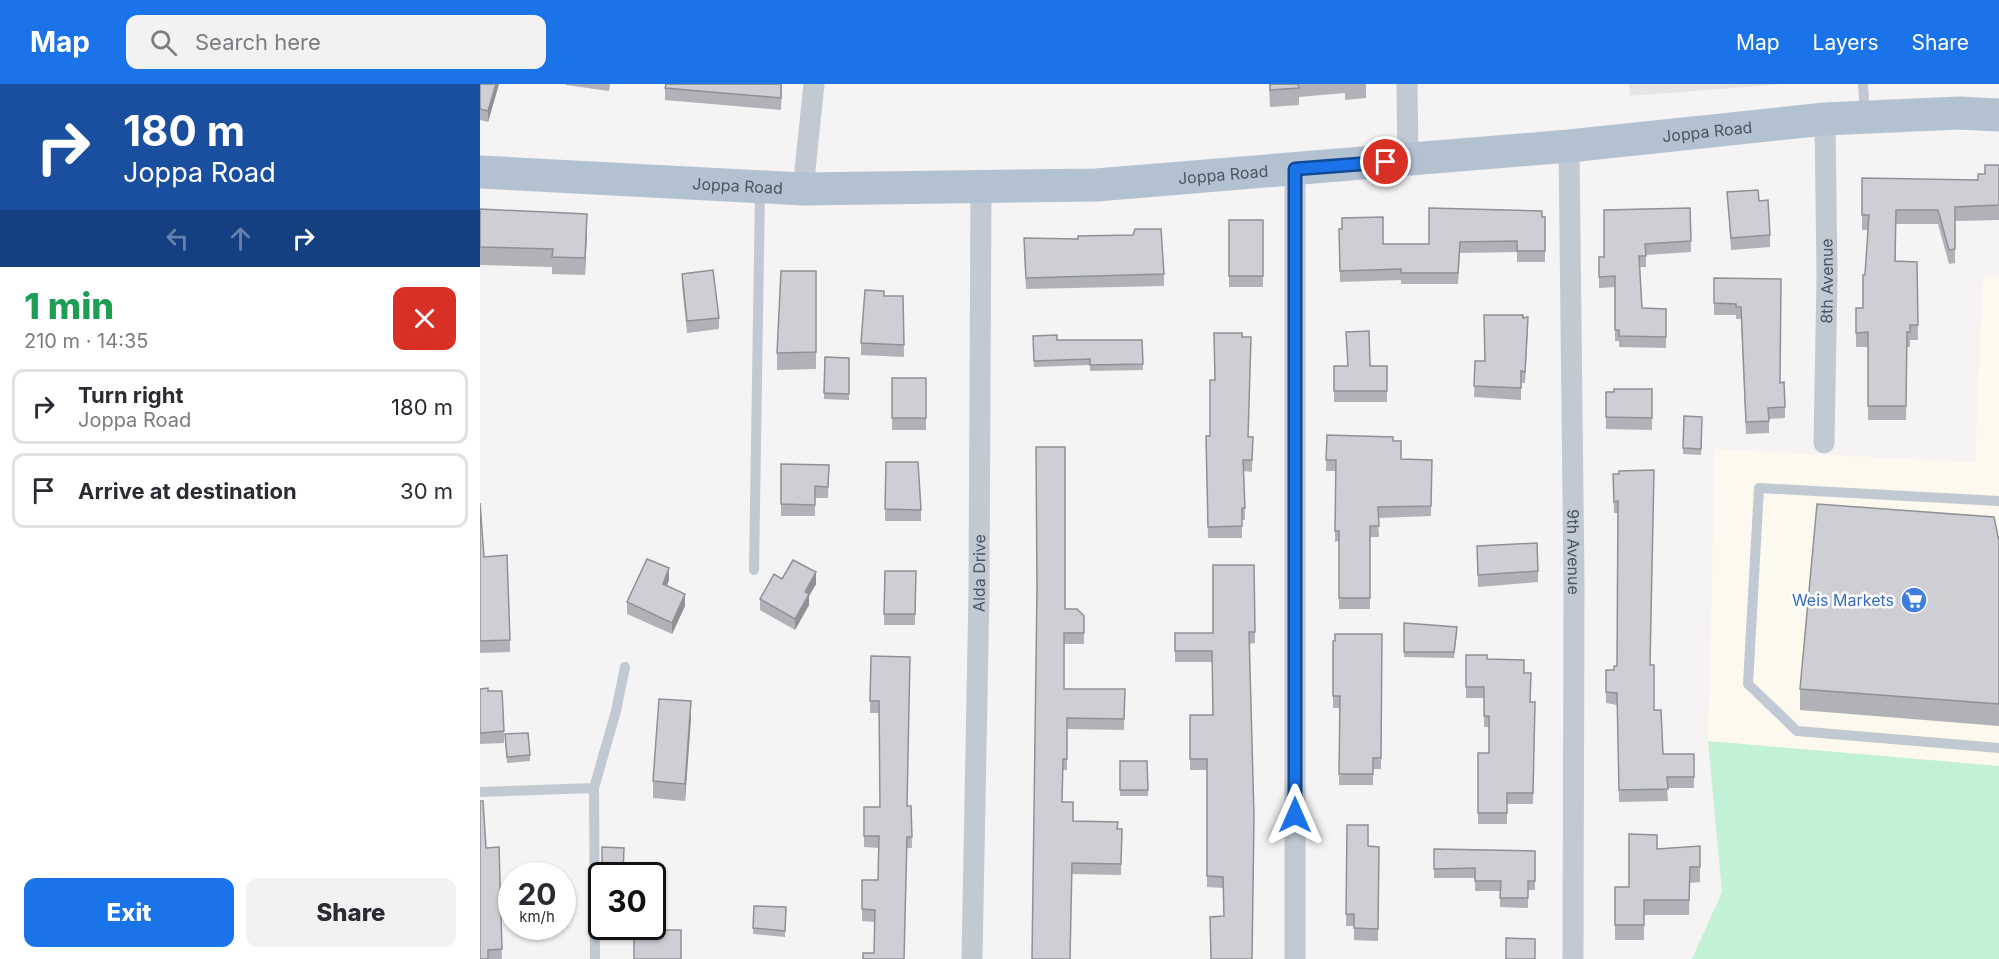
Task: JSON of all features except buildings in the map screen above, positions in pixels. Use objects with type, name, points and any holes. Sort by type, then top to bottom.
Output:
[{"type":"main road","name":"Joppa Road","points":[[480,172],[803,189],[1096,185],[1569,146],[1825,119],[1865,116],[1999,115]]},
{"type":"street","points":[[803,189],[814,84]]},
{"type":"street","points":[[1407,84],[1408,160]]},
{"type":"street","name":"8th Avenue","points":[[1824,443],[1827,277],[1825,119]]},
{"type":"street","name":"9th Avenue","points":[[1569,146],[1574,584],[1573,959]]},
{"type":"street","points":[[1294,959],[1295,169]]},
{"type":"street","name":"Alda Drive","points":[[972,959],[979,590],[981,188]]},
{"type":"lane","points":[[1863,84],[1865,116]]},
{"type":"lane","points":[[754,570],[760,187]]},
{"type":"lane","points":[[1999,501],[1758,488],[1748,684],[1797,730],[1999,748]]},
{"type":"lane","points":[[595,959],[594,788],[616,711],[625,667]]},
{"type":"lane","points":[[480,792],[594,788]]},
{"type":"shaded area","points":[[1629,84],[1782,84],[1630,96]]},
{"type":"shaded area","points":[[1983,276],[1999,277],[1999,766],[1708,741],[1715,449],[1975,462]]},
{"type":"green space","points":[[1708,741],[1999,766],[1999,959],[1692,959],[1722,892]]},
{"type":"place","name":"Weis Markets","points":[[1914,600]]},
{"type":"route","points":[[1295,815],[1295,169],[1386,162]]}]
